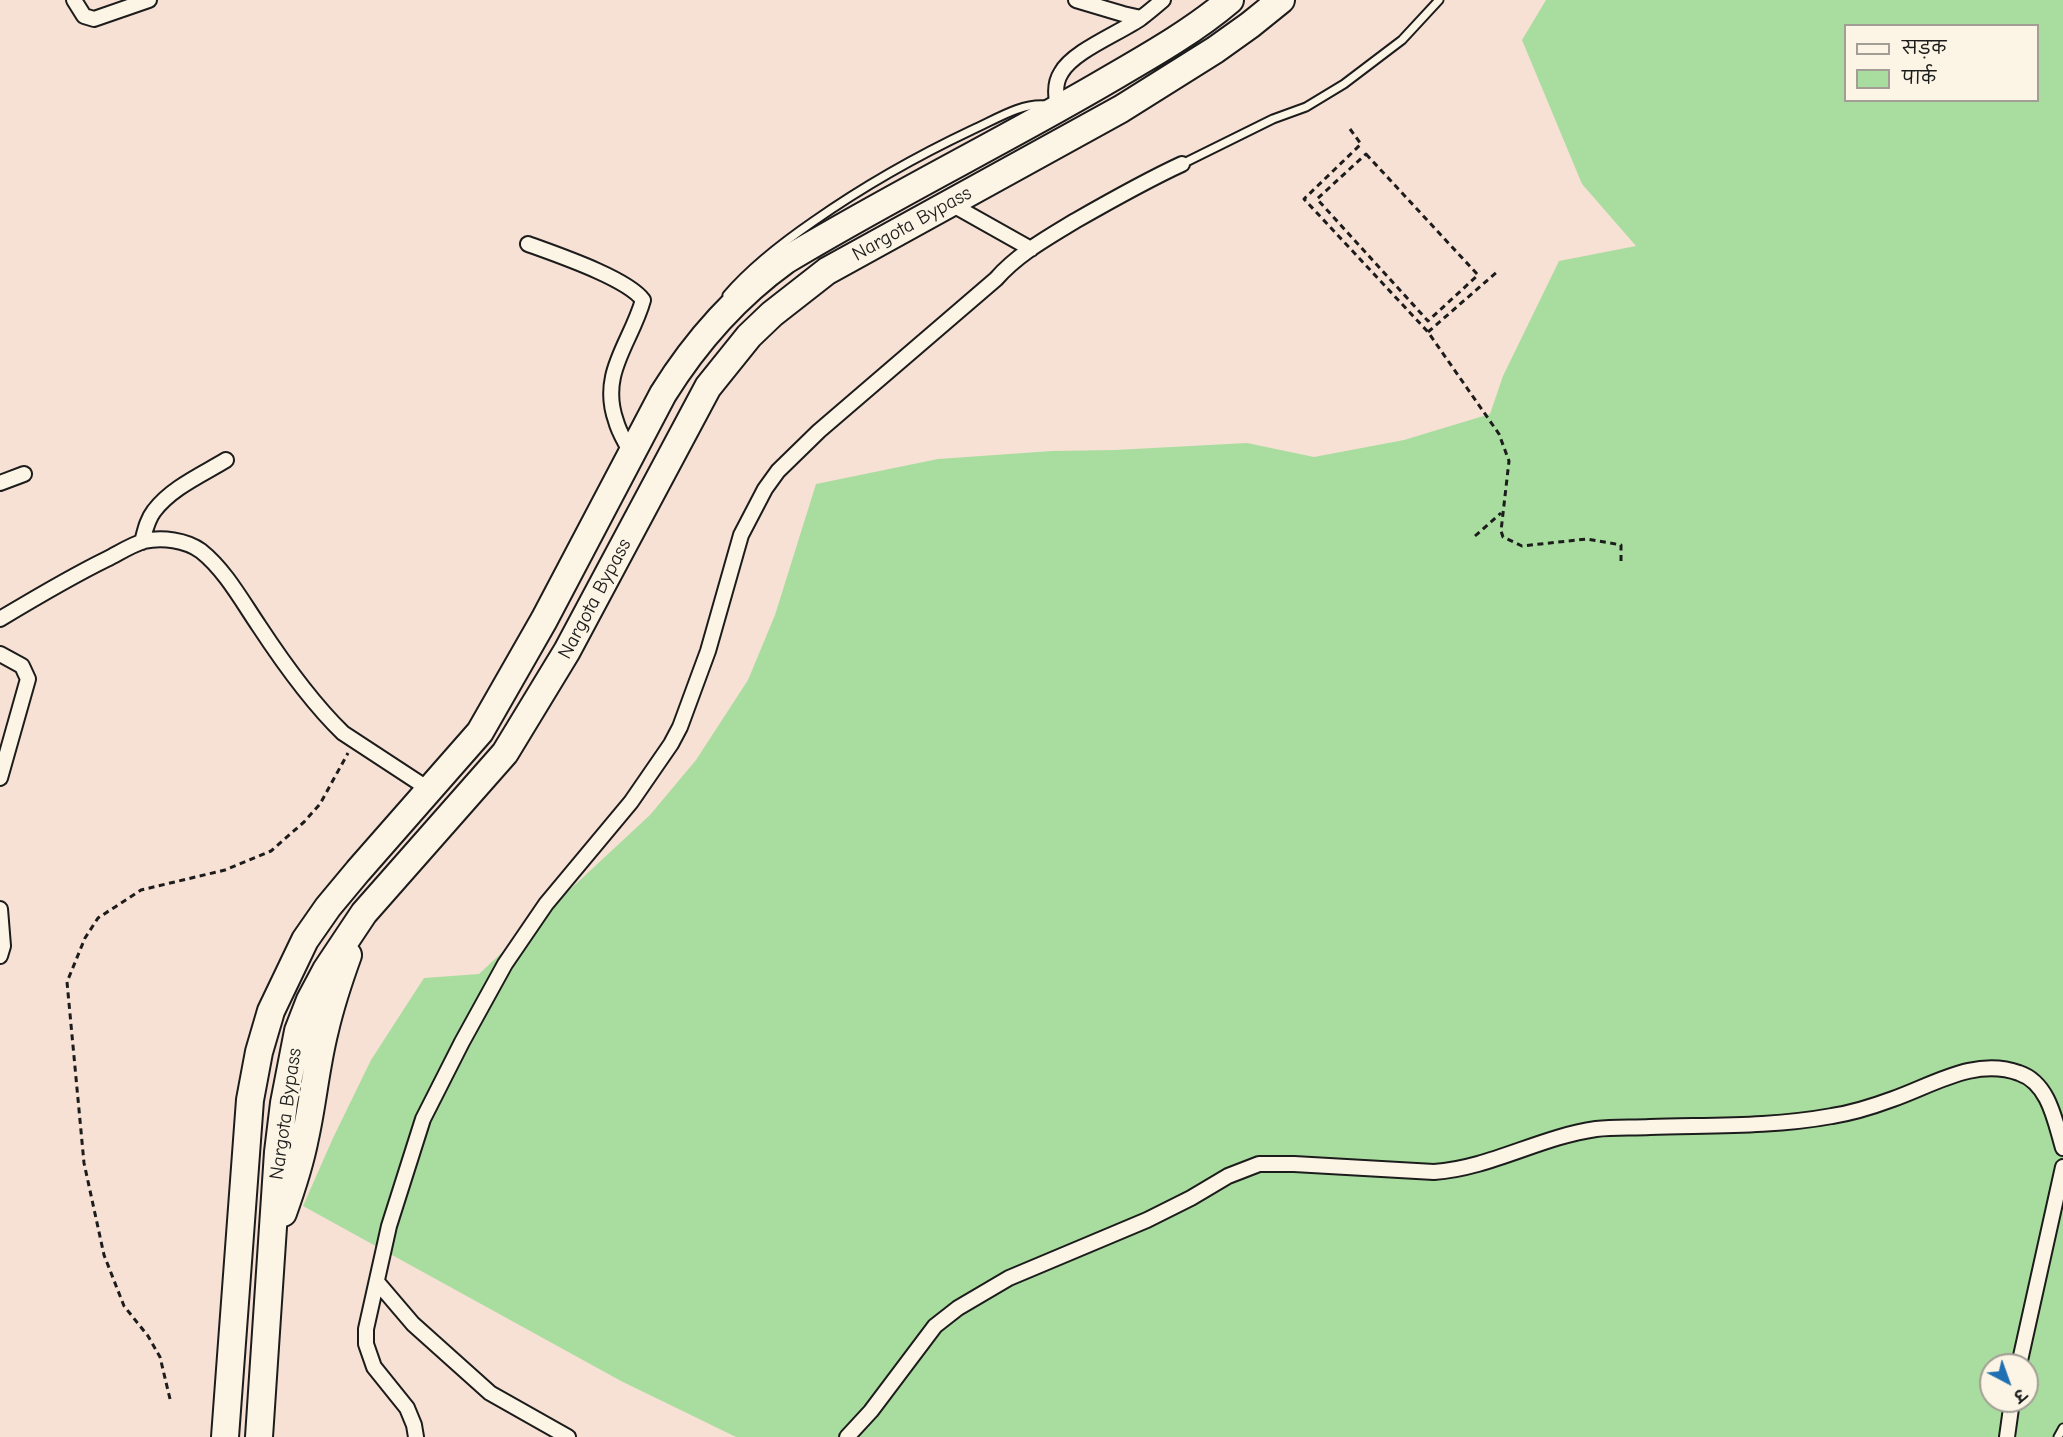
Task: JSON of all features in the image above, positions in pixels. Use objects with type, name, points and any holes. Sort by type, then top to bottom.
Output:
[{"type":"highway","name":"Nargota Bypass","points":[[225,1437],[250,1100],[259,1052],[271,1011],[305,940],[328,907],[480,732],[544,621],[663,394],[710,323],[760,279],[786,260],[1057,110],[1180,36],[1230,0]]},
{"type":"highway","name":"Nargota Bypass","points":[[259,1437],[284,1103],[298,1031],[310,1000],[326,970],[364,913],[505,753],[567,651],[708,387],[728,359],[772,314],[827,271],[1121,109],[1250,25],[1281,0]]},
{"type":"street","points":[[74,0],[84,16],[94,19],[148,0]]},
{"type":"street","points":[[1076,0],[1123,15],[1141,18]]},
{"type":"street","points":[[1057,110],[1056,85],[1061,72],[1076,57],[1141,18],[1163,0]]},
{"type":"street","points":[[416,1437],[407,1408],[374,1367],[366,1344],[366,1329],[389,1226],[423,1119],[505,964],[546,904],[631,802],[671,744],[680,727],[708,651],[741,535],[765,489],[778,471],[819,431],[996,279],[1008,265],[1138,184],[1182,164]]},
{"type":"street","points":[[951,204],[1031,249]]},
{"type":"street","points":[[528,244],[577,262],[638,292],[643,300],[613,371],[610,392],[615,421],[632,456]]},
{"type":"street","points":[[142,542],[150,518],[163,502],[189,482],[226,460]]},
{"type":"street","points":[[0,483],[24,474]]},
{"type":"street","points":[[0,619],[63,581],[142,542],[159,539],[186,544],[199,550],[212,561],[236,591],[288,669],[334,724],[354,741],[430,790]]},
{"type":"street","points":[[0,654],[22,666],[28,679],[0,778]]},
{"type":"street","points":[[0,909],[3,946],[0,956]]},
{"type":"street","points":[[847,1437],[871,1411],[935,1326],[958,1308],[1009,1278],[1148,1220],[1228,1176],[1259,1164],[1434,1172],[1455,1170],[1548,1141],[1596,1129],[1763,1125],[1834,1116],[1893,1099],[1958,1073],[1989,1069],[2017,1072],[2031,1078],[2048,1101],[2063,1148]]},
{"type":"street","points":[[2022,1353],[2063,1167]]},
{"type":"street","points":[[378,1283],[413,1324],[490,1393],[568,1437]]},
{"type":"street","points":[[2007,1437],[2010,1413]]},
{"type":"lane","points":[[1182,164],[1273,119],[1306,107],[1344,84],[1401,40],[1438,0]]},
{"type":"lane","points":[[720,303],[739,280],[782,243],[887,172],[1011,112],[1039,105],[1047,105],[1057,110]]},
{"type":"lane","points":[[2058,1437],[2063,1428]]},
{"type":"path","points":[[1350,129],[1362,144],[1304,199],[1428,332],[1499,434],[1509,461],[1502,512],[1503,537],[1522,546],[1587,539],[1621,545],[1621,562]]},
{"type":"path","points":[[1366,154],[1478,275],[1428,321],[1317,200],[1366,154]]},
{"type":"path","points":[[1428,332],[1498,271]]},
{"type":"path","points":[[1475,536],[1502,512]]},
{"type":"path","points":[[170,1400],[160,1357],[148,1336],[124,1306],[104,1255],[84,1163],[67,982],[85,938],[98,918],[141,890],[225,870],[271,851],[284,841],[320,804],[354,741]]},
{"type":"green space","points":[[1546,0],[2063,0],[2063,1437],[736,1437],[621,1381],[303,1206],[371,1060],[424,978],[479,974],[650,815],[696,760],[748,680],[775,615],[816,484],[938,459],[1052,451],[1247,443],[1314,457],[1404,440],[1490,414],[1503,376],[1559,261],[1636,246],[1582,184],[1522,40]]}]
